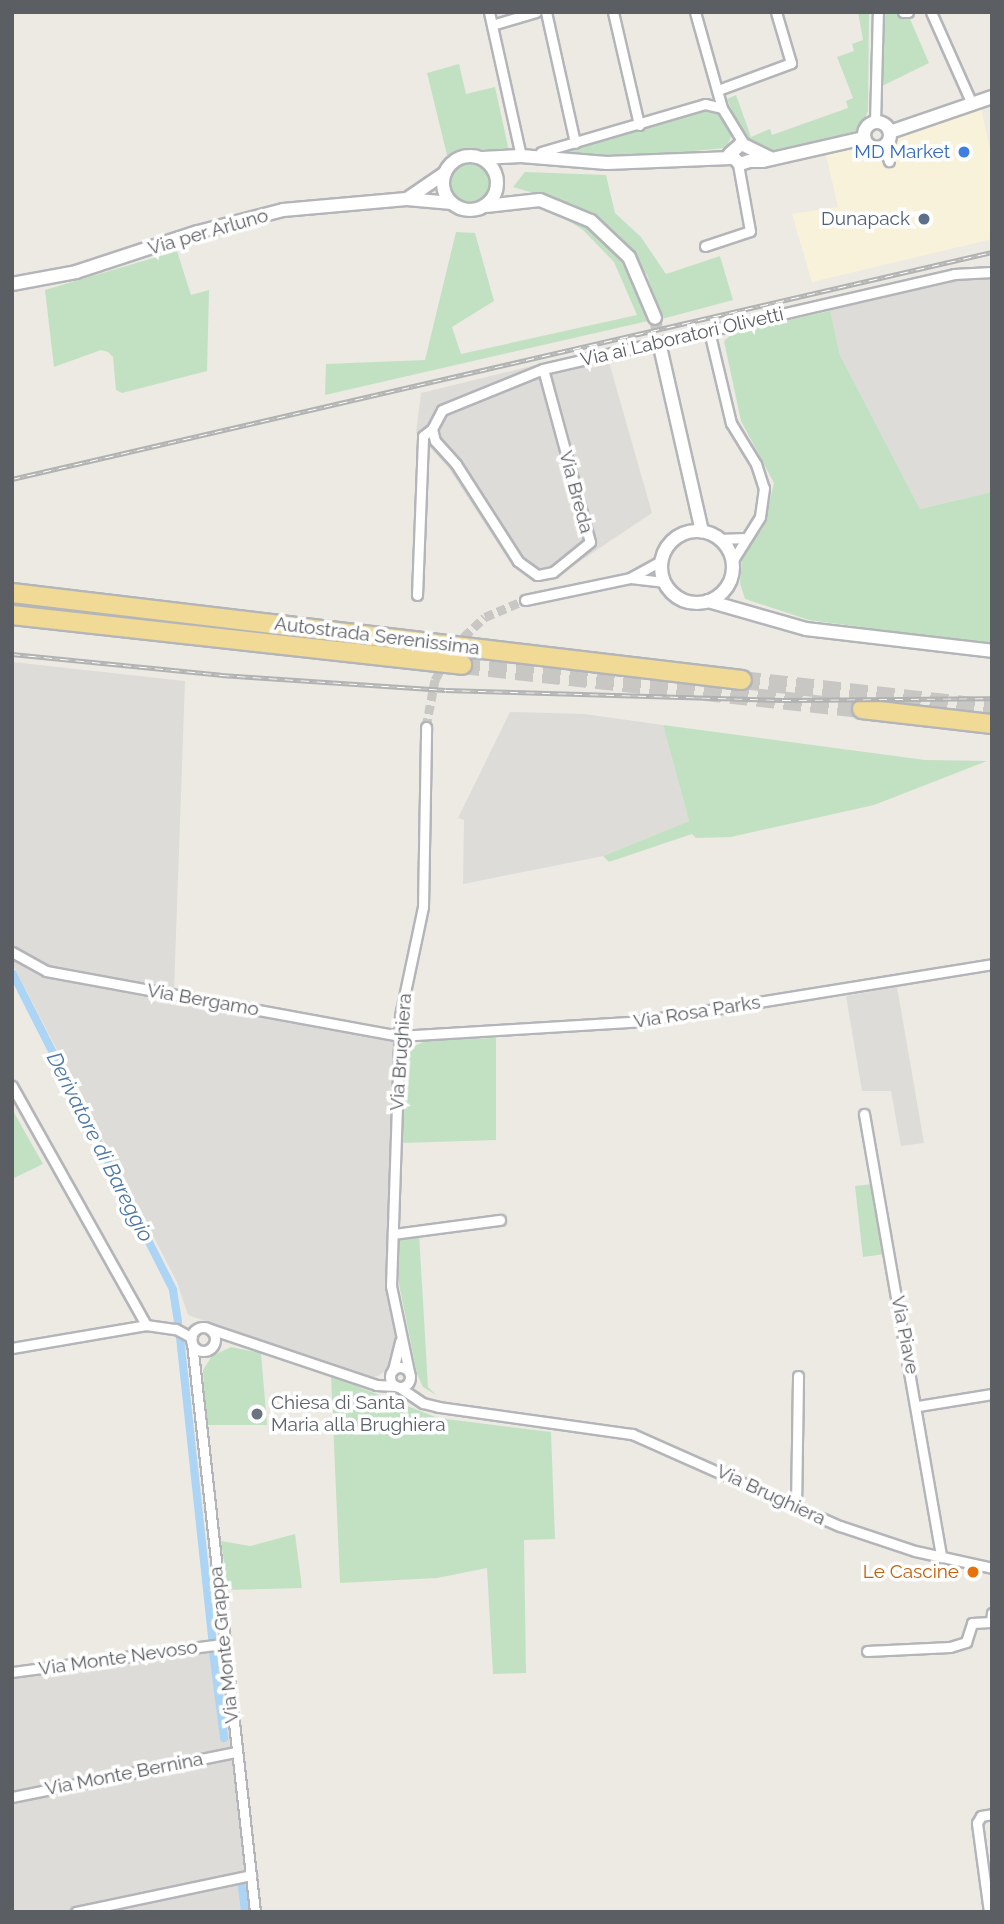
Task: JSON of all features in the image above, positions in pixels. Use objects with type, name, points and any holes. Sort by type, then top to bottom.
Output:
[{"type":"highway","name":"Autostrada Serenissima","points":[[12,593],[742,680]]},
{"type":"highway","name":"Autostrada Serenissima","points":[[12,615],[462,664]]},
{"type":"highway","points":[[862,709],[992,724]]},
{"type":"street","points":[[486,206],[498,180],[521,156],[489,12]]},
{"type":"street","points":[[492,25],[537,12]]},
{"type":"street","points":[[546,12],[575,143]]},
{"type":"street","points":[[613,12],[639,125]]},
{"type":"street","points":[[695,12],[722,108],[734,132],[750,232],[705,246]]},
{"type":"street","points":[[718,90],[791,64],[776,12]]},
{"type":"street","points":[[875,123],[878,12]]},
{"type":"street","points":[[931,12],[972,104]]},
{"type":"street","points":[[889,162],[884,146],[890,132],[992,97]]},
{"type":"street","points":[[541,152],[705,104],[722,108]]},
{"type":"street","points":[[875,123],[890,132]]},
{"type":"street","points":[[875,123],[865,130],[864,138],[872,148],[884,146]]},
{"type":"street","name":"Via per Arluno","points":[[407,199],[445,173],[463,156],[521,156],[607,163],[739,154],[770,158],[864,138]]},
{"type":"street","points":[[482,158],[498,180],[526,199],[568,209],[611,237],[634,265],[655,318]]},
{"type":"street","points":[[445,173],[443,187],[452,203]]},
{"type":"street","name":"Via per Arluno","points":[[12,284],[76,272],[198,232],[283,210],[407,199],[452,203],[469,211],[526,199]]},
{"type":"street","name":"Via ai Laboratori Olivetti","points":[[432,429],[442,410],[542,369],[954,274],[992,272]]},
{"type":"street","points":[[709,331],[731,423],[764,488],[760,517],[733,560],[730,583],[743,610]]},
{"type":"street","points":[[661,351],[695,512],[702,531]]},
{"type":"street","name":"Via Breda","points":[[432,429],[435,441],[456,464],[518,561],[537,575],[553,572],[590,542],[542,369]]},
{"type":"street","points":[[417,595],[423,436],[432,429]]},
{"type":"street","points":[[695,512],[686,533],[667,548],[662,560],[665,582],[678,597],[708,601],[806,629],[992,651]]},
{"type":"street","points":[[686,533],[702,531],[719,539],[746,538]]},
{"type":"street","points":[[719,539],[733,560]]},
{"type":"street","points":[[525,600],[629,578],[662,560]]},
{"type":"street","points":[[629,578],[665,582]]},
{"type":"street","points":[[708,601],[730,583]]},
{"type":"street","name":"Via Brughiera","points":[[409,1375],[392,1297],[393,1234],[402,998],[423,907],[426,727]]},
{"type":"street","name":"Via Bergamo","points":[[12,952],[46,971],[399,1036]]},
{"type":"street","name":"Via Rosa Parks","points":[[399,1036],[641,1021],[992,964]]},
{"type":"street","points":[[12,1086],[146,1325]]},
{"type":"street","name":"Via Piave","points":[[864,1114],[918,1406],[941,1557]]},
{"type":"street","points":[[393,1234],[500,1220]]},
{"type":"street","points":[[12,1348],[146,1325],[176,1329],[210,1329],[367,1382],[397,1386]]},
{"type":"street","points":[[192,1340],[198,1328]]},
{"type":"street","points":[[176,1329],[210,1348],[246,1341]]},
{"type":"street","points":[[210,1329],[210,1348]]},
{"type":"street","points":[[397,1386],[392,1371],[400,1336]]},
{"type":"street","name":"Via Monte Grappa","points":[[192,1340],[216,1645],[236,1752],[255,1912]]},
{"type":"street","name":"Via Monte Grappa","points":[[195,1378],[210,1348]]},
{"type":"street","points":[[367,1382],[401,1367],[409,1375],[419,1394],[439,1407]]},
{"type":"street","points":[[397,1386],[409,1375]]},
{"type":"street","points":[[796,1507],[798,1376]]},
{"type":"street","name":"Via Brughiera","points":[[397,1386],[423,1403],[439,1407],[632,1434],[877,1540],[992,1568]]},
{"type":"street","points":[[918,1406],[992,1394]]},
{"type":"street","points":[[867,1651],[950,1647],[966,1642],[972,1623],[991,1622],[992,1613]]},
{"type":"street","name":"Via Monte Nevoso","points":[[12,1672],[216,1645]]},
{"type":"street","name":"Via Monte Bernina","points":[[12,1797],[236,1752]]},
{"type":"street","points":[[989,1912],[977,1824],[981,1816],[992,1814]]},
{"type":"street","points":[[76,1912],[251,1875]]},
{"type":"shaded area","points":[[980,104],[992,158],[992,239],[812,282],[792,214],[838,207],[825,150],[862,142],[881,151],[889,147],[893,134]]},
{"type":"shaded area","points":[[992,272],[992,492],[920,509],[840,355],[828,304],[954,274]]},
{"type":"shaded area","points":[[605,348],[652,513],[552,580],[532,580],[511,564],[448,467],[416,433],[421,393]]},
{"type":"shaded area","points":[[12,662],[185,681],[174,991],[396,1032],[387,1283],[396,1336],[388,1369],[378,1376],[368,1378],[188,1315],[177,1282],[12,963]]},
{"type":"shaded area","points":[[510,712],[584,714],[663,725],[689,821],[603,856],[463,884],[464,820],[458,818]]},
{"type":"shaded area","points":[[897,987],[924,1143],[901,1146],[891,1091],[862,1091],[846,996]]},
{"type":"shaded area","points":[[221,1647],[253,1912],[12,1912],[12,1672]]},
{"type":"green space","points":[[858,12],[869,12],[868,111],[859,131],[771,154],[743,137],[727,99],[736,95],[751,137],[770,129],[772,135],[848,108],[846,101],[853,98],[837,57],[854,51],[852,44],[863,40]]},
{"type":"green space","points":[[883,12],[907,12],[929,63],[878,88]]},
{"type":"green space","points":[[459,64],[466,94],[495,87],[509,151],[469,148],[447,155],[427,73]]},
{"type":"green space","points":[[708,109],[721,112],[731,137],[726,148],[607,159],[545,155]]},
{"type":"green space","points":[[470,161],[485,168],[492,183],[485,198],[470,205],[455,198],[448,183],[455,168]]},
{"type":"green space","points":[[525,172],[606,175],[615,213],[641,237],[666,274],[720,256],[733,300],[662,319],[647,275],[618,236],[575,205],[513,187]]},
{"type":"green space","points":[[552,210],[575,220],[611,246],[639,289],[648,321],[325,395],[326,364],[425,360],[456,232],[475,233],[494,301],[452,327],[461,354],[637,315],[614,262],[583,230]]},
{"type":"green space","points":[[177,251],[191,295],[209,290],[207,371],[122,393],[116,390],[113,357],[108,352],[101,350],[54,367],[45,290]]},
{"type":"green space","points":[[830,311],[840,355],[920,509],[992,492],[992,645],[809,620],[745,599],[740,583],[742,557],[763,528],[774,483],[741,421],[724,341],[734,332]]},
{"type":"green space","points":[[663,725],[925,760],[987,761],[874,805],[731,837],[696,838],[692,834],[609,862],[603,856],[689,821]]},
{"type":"green space","points":[[496,1038],[496,1140],[401,1143],[405,1058],[410,1048],[428,1040]]},
{"type":"green space","points":[[12,1109],[43,1164],[12,1179]]},
{"type":"green space","points":[[873,1184],[885,1254],[863,1257],[855,1186]]},
{"type":"green space","points":[[419,1233],[428,1387],[436,1395],[423,1387],[417,1374],[399,1284],[398,1235]]},
{"type":"green space","points":[[231,1347],[261,1353],[267,1425],[206,1425],[203,1370],[212,1356]]},
{"type":"green space","points":[[331,1376],[438,1418],[551,1432],[555,1539],[524,1540],[526,1673],[493,1674],[487,1568],[437,1578],[340,1583]]},
{"type":"green space","points":[[295,1534],[302,1588],[228,1590],[221,1541],[250,1546]]},
{"type":"waterway","name":"Derivatore di Bareggio","points":[[13,974],[173,1290],[178,1322]]},
{"type":"waterway","name":"Derivatore di Bareggio","points":[[180,1337],[212,1638]]},
{"type":"waterway","name":"Derivatore di Bareggio","points":[[213,1652],[224,1738]]},
{"type":"waterway","name":"Derivatore di Bareggio","points":[[242,1887],[245,1912]]},
{"type":"tunnel","points":[[655,318],[661,351]]},
{"type":"tunnel","points":[[454,646],[485,617],[525,600]]},
{"type":"tunnel","points":[[426,727],[435,680],[445,661]]},
{"type":"tunnel","points":[[462,665],[862,709]]},
{"type":"tunnel","points":[[742,680],[992,708]]},
{"type":"railway","points":[[12,479],[992,252]]},
{"type":"railway","points":[[12,654],[221,675],[446,690],[783,700],[992,698]]},
{"type":"place","name":"MD Market","points":[[964,152]]},
{"type":"place","name":"Dunapack","points":[[924,219]]},
{"type":"place","name":"Chiesa di Santa Maria alla Brughiera","points":[[257,1414]]},
{"type":"place","name":"Le Cascine","points":[[973,1572]]}]
